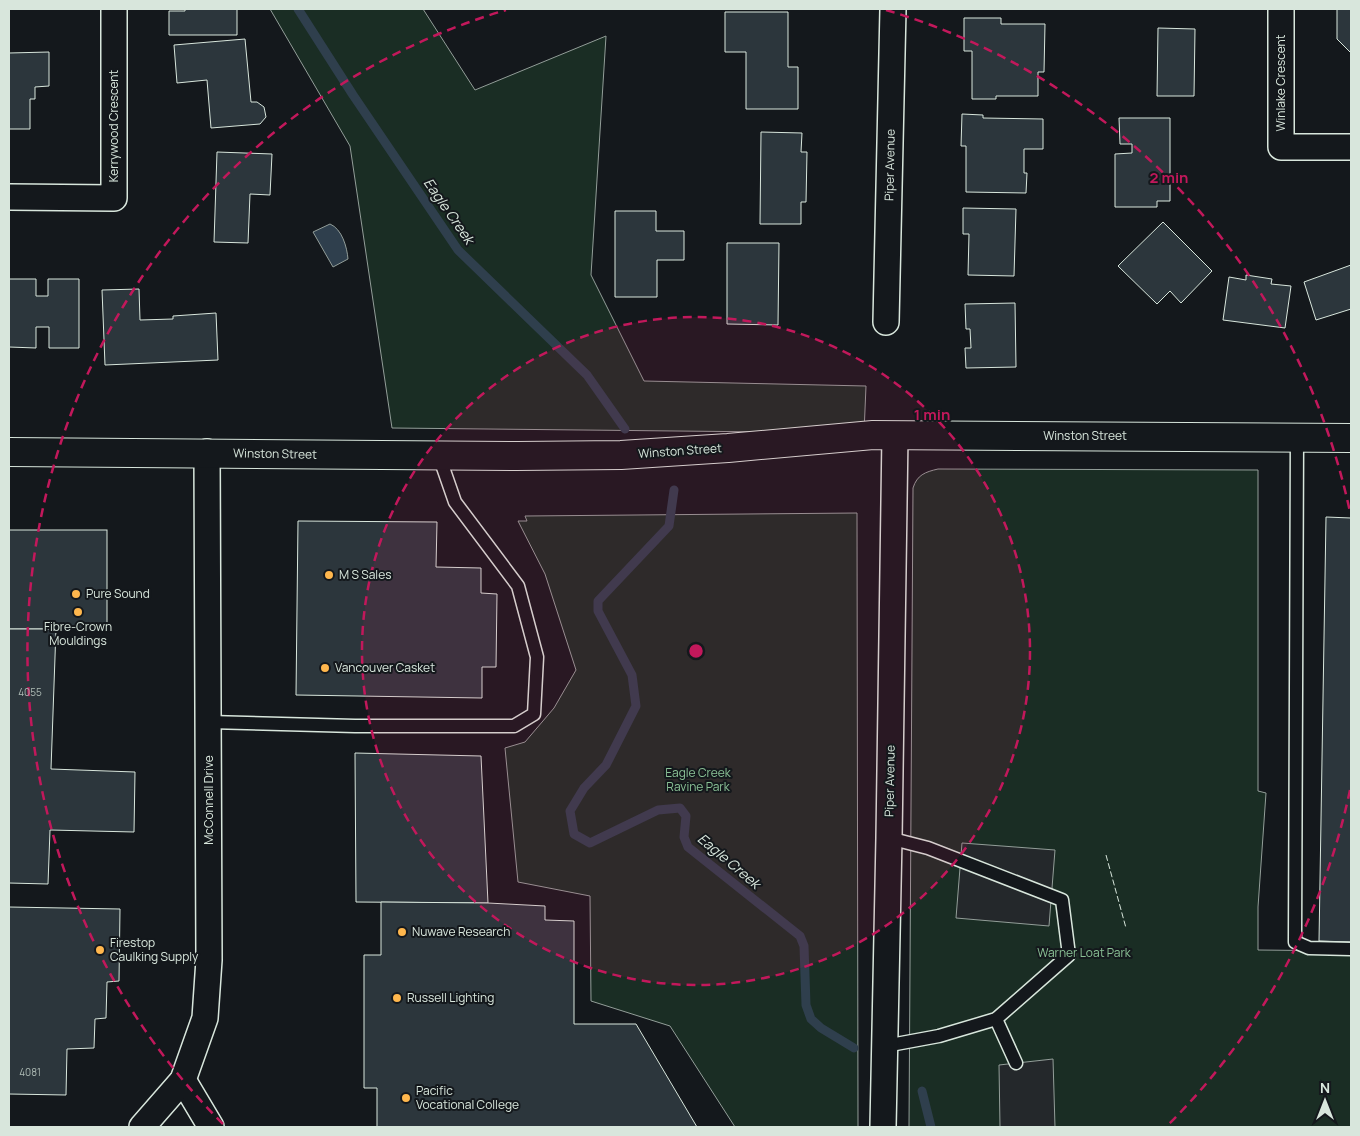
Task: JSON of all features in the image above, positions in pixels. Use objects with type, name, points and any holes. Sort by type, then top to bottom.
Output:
[{"type":"street","name":"Kerrywood Crescent","points":[[9,197],[114,198],[114,9]]},
{"type":"street","name":"Piper Avenue","points":[[886,322],[893,9]]},
{"type":"street","name":"Winlake Crescent","points":[[1282,9],[1280,147],[1351,147]]},
{"type":"street","name":"Piper Avenue","points":[[883,1127],[886,1046],[895,435]]},
{"type":"street","name":"Winston Street","points":[[9,452],[207,452],[439,456],[621,455],[895,435],[1351,438]]},
{"type":"street","name":"McConnell Drive","points":[[142,1127],[183,1080],[205,1018],[209,960],[207,452]]},
{"type":"street","points":[[183,1080],[211,1127]]},
{"type":"lane","points":[[1297,437],[1295,942],[1308,948],[1351,949]]},
{"type":"lane","points":[[208,722],[384,726],[514,726],[534,714],[537,657],[518,586],[455,502],[439,456]]},
{"type":"lane","points":[[886,1046],[939,1036],[996,1019],[1069,955],[1062,900],[928,848],[889,838]]},
{"type":"lane","points":[[996,1019],[1016,1063]]},
{"type":"green space","points":[[270,9],[423,9],[475,90],[606,36],[591,275],[644,381],[866,386],[864,433],[392,428],[350,146]]},
{"type":"green space","name":"Warner Loat Park","points":[[938,469],[1258,470],[1258,791],[1266,793],[1258,907],[1258,950],[1351,951],[1351,1127],[909,1127],[913,488],[922,475]]},
{"type":"green space","name":"Eagle Creek Ravine Park","points":[[857,513],[858,1127],[735,1127],[670,1026],[591,1001],[590,896],[518,882],[505,748],[525,742],[554,708],[576,670],[545,574],[518,521],[527,521],[525,516]]},
{"type":"shaded area","points":[[962,843],[1055,850],[1049,926],[956,918]]},
{"type":"shaded area","points":[[1053,1059],[1055,1127],[1000,1127],[999,1065]]},
{"type":"water","points":[[330,224],[341,234],[348,259],[333,267],[313,232]]},
{"type":"building","points":[[185,9],[237,9],[237,35],[169,35],[169,11],[185,11]]},
{"type":"building","points":[[1337,9],[1351,9],[1351,53],[1337,39]]},
{"type":"building","points":[[725,12],[788,12],[788,67],[798,67],[798,109],[746,109],[746,52],[725,52]]},
{"type":"building","points":[[964,18],[1001,18],[1001,24],[1045,24],[1044,72],[1038,72],[1038,96],[996,96],[996,99],[972,99],[972,51],[964,51]]},
{"type":"building","points":[[1158,28],[1195,29],[1194,96],[1157,96]]},
{"type":"building","points":[[245,39],[251,102],[257,102],[264,107],[266,117],[260,124],[211,128],[207,80],[177,83],[174,45]]},
{"type":"building","points":[[49,52],[49,86],[35,87],[35,99],[30,99],[30,129],[9,129],[9,53]]},
{"type":"building","points":[[962,114],[983,115],[983,118],[1043,119],[1043,149],[1024,149],[1024,173],[1027,173],[1026,193],[966,192],[966,146],[961,146]]},
{"type":"building","points":[[1119,118],[1170,118],[1170,201],[1157,201],[1157,207],[1115,207],[1115,154],[1132,153],[1132,144],[1120,144]]},
{"type":"building","points":[[761,132],[802,133],[801,152],[807,152],[806,202],[801,202],[801,224],[760,224]]},
{"type":"building","points":[[217,152],[272,154],[270,195],[250,194],[248,243],[214,242]]},
{"type":"building","points":[[963,208],[1016,209],[1014,276],[968,275],[969,234],[963,234]]},
{"type":"building","points":[[615,211],[656,211],[656,231],[684,231],[684,260],[657,260],[657,297],[615,297]]},
{"type":"building","points":[[1163,222],[1212,271],[1181,303],[1170,291],[1157,304],[1118,266]]},
{"type":"building","points":[[727,243],[779,243],[778,325],[727,324]]},
{"type":"building","points":[[1351,265],[1351,309],[1316,320],[1304,282]]},
{"type":"building","points":[[1246,275],[1272,279],[1271,284],[1291,286],[1285,328],[1223,320],[1229,277],[1246,280]]},
{"type":"building","points":[[9,279],[36,279],[36,296],[48,296],[48,279],[79,279],[79,348],[49,348],[49,327],[36,327],[36,348],[9,347]]},
{"type":"building","points":[[139,289],[140,320],[173,319],[173,316],[216,313],[218,360],[105,365],[102,290]]},
{"type":"building","points":[[1015,303],[1016,367],[966,368],[965,348],[971,348],[970,329],[966,329],[965,304]]},
{"type":"building","points":[[1326,517],[1351,518],[1351,942],[1319,941]]},
{"type":"building","points":[[298,521],[437,522],[436,567],[481,568],[481,593],[497,594],[496,667],[482,667],[482,698],[296,695]]},
{"type":"building","points":[[9,530],[107,530],[107,629],[9,629]]},
{"type":"building","points":[[9,629],[56,629],[51,769],[135,772],[134,832],[50,830],[48,884],[9,883]]},
{"type":"building","points":[[355,753],[481,756],[488,903],[356,902]]},
{"type":"building","points":[[381,902],[488,903],[545,906],[545,920],[574,921],[574,1024],[636,1024],[697,1127],[377,1127],[377,1088],[364,1088],[364,955],[381,955]]},
{"type":"building","points":[[9,907],[120,909],[119,981],[107,982],[106,1018],[95,1019],[94,1048],[67,1049],[66,1095],[9,1094]]},
{"type":"waterway","name":"Eagle Creek","points":[[298,9],[353,95],[458,250],[587,375],[625,429]]},
{"type":"waterway","name":"Eagle Creek","points":[[674,490],[669,526],[598,601],[598,611],[632,675],[636,706],[606,765],[584,788],[570,811],[574,834],[590,843],[658,810],[680,808],[686,816],[684,837],[688,847],[800,936],[804,946],[806,1005],[811,1019],[821,1028],[854,1048]]},
{"type":"waterway","name":"Eagle Creek","points":[[922,1091],[931,1127]]},
{"type":"fence","points":[[1106,855],[1126,928]]},
{"type":"place","name":"M S Sales","points":[[329,575]]},
{"type":"place","name":"Pure Sound","points":[[76,594]]},
{"type":"place","name":"Fibre-Crown Mouldings","points":[[78,612]]},
{"type":"place","name":"Vancouver Casket","points":[[325,668]]},
{"type":"place","name":"Nuwave Research","points":[[402,932]]},
{"type":"place","name":"Firestop Caulking Supply","points":[[100,950]]},
{"type":"place","name":"Russell Lighting","points":[[397,998]]},
{"type":"place","name":"Pacific Vocational College","points":[[406,1098]]}]
